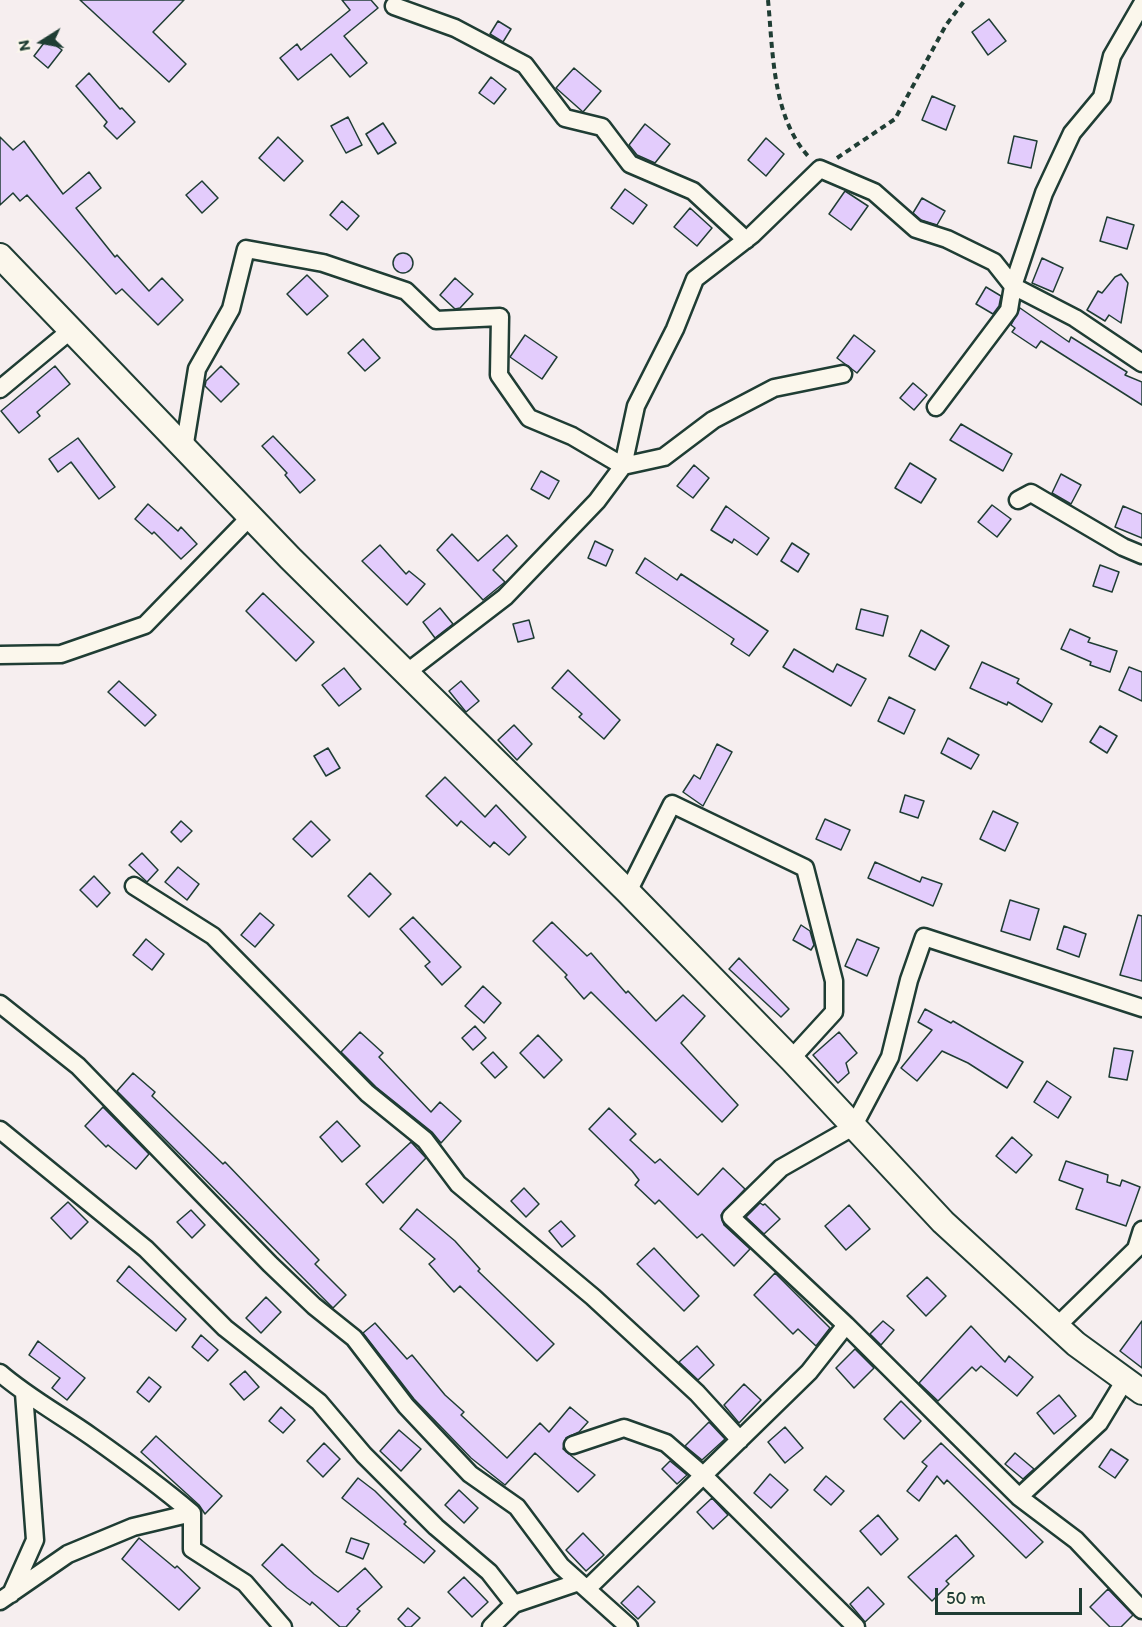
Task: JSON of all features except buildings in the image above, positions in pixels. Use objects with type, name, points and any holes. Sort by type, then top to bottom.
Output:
[{"type":"street","points":[[936,407],[1009,310],[1012,286],[1044,193],[1072,133],[1102,97],[1112,56],[1142,4]]},
{"type":"street","points":[[394,6],[454,28],[525,65],[565,118],[602,127],[630,164],[693,191],[746,240]]},
{"type":"street","points":[[406,673],[505,597],[597,501],[623,466],[636,406],[675,329],[695,279],[746,240],[820,169],[874,192],[916,229],[947,239],[994,262],[1012,286],[1075,318],[1142,363]]},
{"type":"street","points":[[184,449],[197,369],[231,309],[246,249],[323,263],[405,291],[436,320],[500,317],[500,375],[529,418],[572,436],[623,466],[664,457],[713,420],[774,388],[843,374]]},
{"type":"street","points":[[0,256],[250,517],[628,892],[791,1059],[943,1222],[1056,1327],[1134,1386],[1099,1423],[1020,1497]]},
{"type":"street","points":[[0,389],[71,330]]},
{"type":"street","points":[[1018,500],[1031,493],[1123,547],[1142,555]]},
{"type":"street","points":[[0,655],[61,654],[146,625],[250,517]]},
{"type":"street","points":[[628,892],[672,804],[805,868],[834,981],[834,1012],[791,1059]]},
{"type":"street","points":[[134,886],[213,936],[367,1093],[425,1140],[458,1184],[593,1297],[697,1393],[740,1440]]},
{"type":"street","points":[[1142,1008],[924,937],[909,980],[890,1057],[853,1127],[781,1168],[731,1217],[846,1325],[1020,1497],[1076,1540],[1142,1610]]},
{"type":"street","points":[[0,1004],[78,1066],[270,1264],[314,1306],[354,1338],[406,1406],[470,1474],[518,1507],[561,1566],[629,1627]]},
{"type":"street","points":[[0,1130],[146,1249],[225,1328],[319,1402],[372,1463],[436,1527],[489,1572],[514,1604]]},
{"type":"street","points":[[1056,1327],[1136,1249],[1142,1230]]},
{"type":"street","points":[[490,1627],[514,1604],[583,1585],[704,1476],[810,1372],[846,1325]]},
{"type":"street","points":[[0,1373],[24,1393],[91,1436],[192,1513]]},
{"type":"street","points":[[6,1598],[36,1540],[24,1393]]},
{"type":"street","points":[[573,1445],[624,1428],[666,1443],[704,1476],[856,1627]]},
{"type":"street","points":[[6,1598],[68,1554],[133,1527],[192,1513]]},
{"type":"street","points":[[192,1513],[192,1549],[245,1583],[283,1627]]},
{"type":"path","points":[[768,0],[776,91],[801,148],[820,169],[895,119],[946,25],[966,0]]}]
